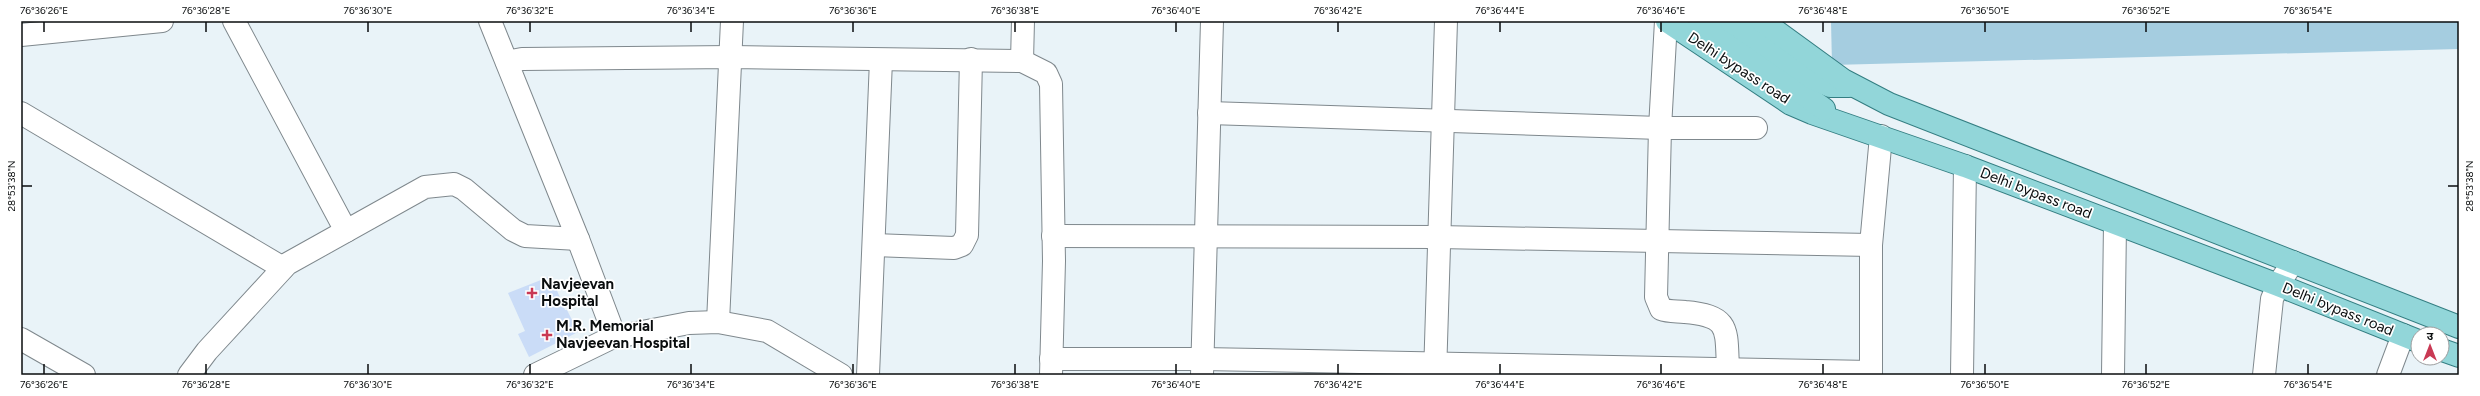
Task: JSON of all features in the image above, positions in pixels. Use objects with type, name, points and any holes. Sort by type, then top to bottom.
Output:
[{"type":"main road","name":"Delhi bypass road","points":[[1667,21],[1791,104],[1826,118],[1965,166],[2278,285],[2410,338]]},
{"type":"main road","points":[[1700,21],[1815,101],[1825,110],[1826,118]]},
{"type":"main road","points":[[1731,21],[1814,79],[1830,86],[1856,87]]},
{"type":"main road","name":"Delhi bypass road","points":[[1762,21],[1843,80],[1889,104],[1933,123],[2459,327]]},
{"type":"street","points":[[21,35],[162,21]]},
{"type":"street","points":[[234,21],[346,231]]},
{"type":"street","points":[[490,21],[578,239],[615,337]]},
{"type":"street","points":[[718,322],[732,57],[732,21]]},
{"type":"street","points":[[1022,61],[1023,21]]},
{"type":"street","points":[[1202,367],[1212,21]]},
{"type":"street","points":[[1435,370],[1441,120],[1446,21]]},
{"type":"street","points":[[1667,21],[1660,128],[1656,297],[1661,309],[1706,314],[1718,320],[1725,328],[1728,369]]},
{"type":"street","points":[[507,62],[522,59],[732,57],[881,60],[971,59],[1022,61],[1046,73],[1051,84],[1053,236],[1051,367],[1652,371],[1728,369],[1871,373],[1871,244],[1881,136]]},
{"type":"street","points":[[874,245],[954,248],[962,245],[967,235],[971,59]]},
{"type":"street","points":[[868,375],[881,60]]},
{"type":"street","points":[[21,113],[283,268]]},
{"type":"street","points":[[1209,113],[1660,128],[1756,128]]},
{"type":"street","points":[[1962,375],[1965,166]]},
{"type":"street","points":[[189,375],[206,351],[283,268],[425,187],[454,184],[464,189],[513,230],[525,236],[578,239]]},
{"type":"street","points":[[2113,375],[2115,224]]},
{"type":"street","points":[[1053,236],[1438,237],[1657,242],[1871,244]]},
{"type":"street","points":[[2264,375],[2268,322],[2272,299],[2278,285],[2293,262]]},
{"type":"street","points":[[536,375],[615,337],[689,323],[718,322],[767,331],[841,375]]},
{"type":"street","points":[[21,338],[84,375]]},
{"type":"street","points":[[2388,375],[2410,338]]},
{"type":"shaded area","points":[[1831,21],[2459,21],[2459,49],[1832,65]]},
{"type":"building","points":[[551,276],[565,310],[567,310],[578,332],[529,357],[518,334],[525,331],[508,293]]},
{"type":"place","name":"Navjeevan Hospital","points":[[532,293]]},
{"type":"place","name":"M.R. Memorial Navjeevan Hospital","points":[[547,335]]}]
